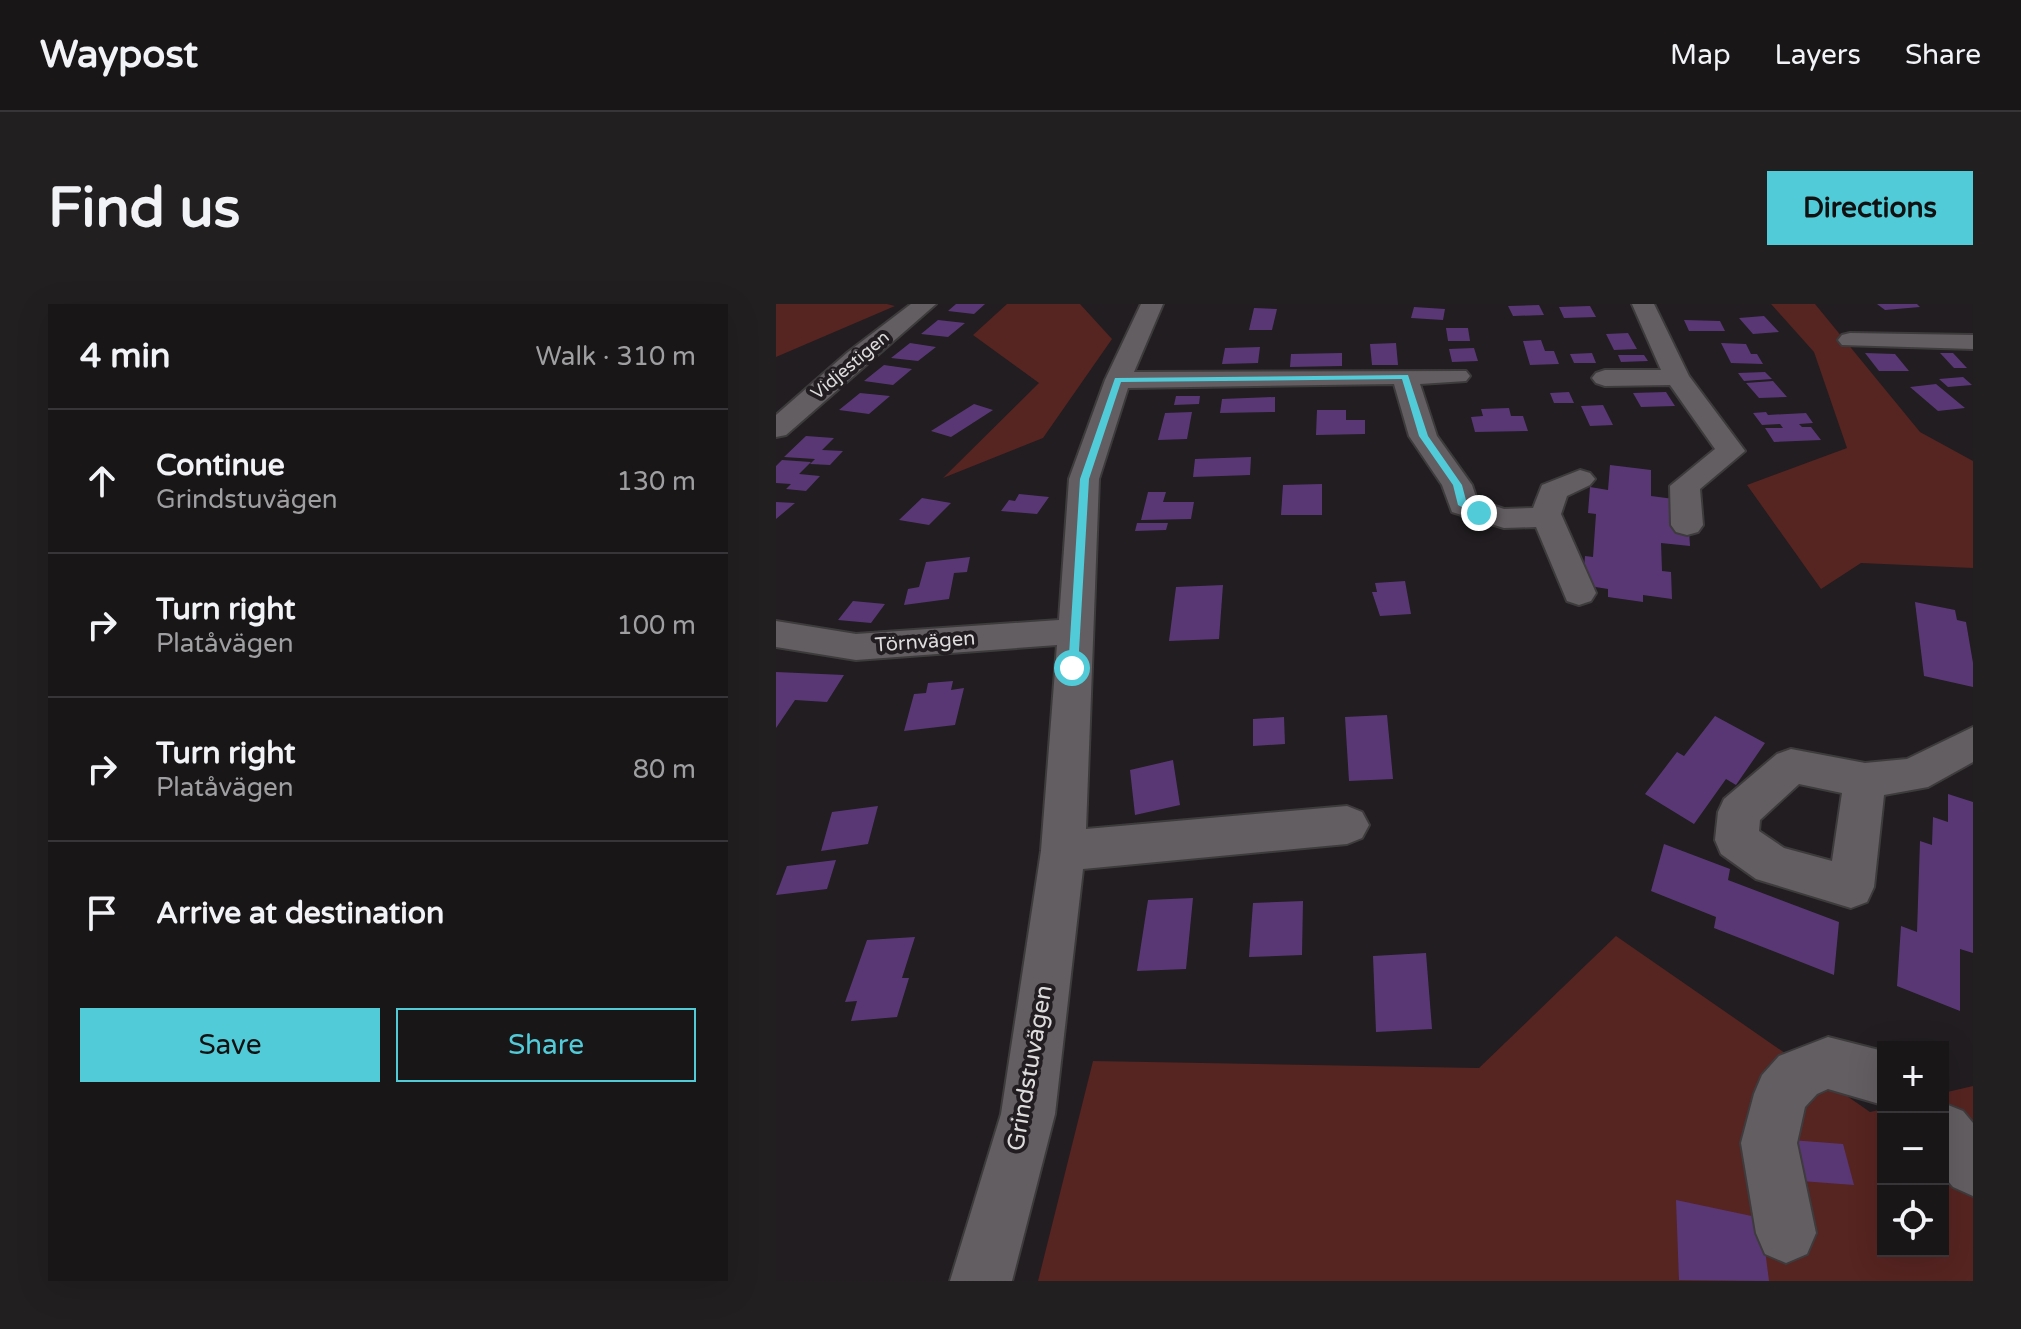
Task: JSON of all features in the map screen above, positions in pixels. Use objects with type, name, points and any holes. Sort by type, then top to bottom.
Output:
[{"type":"street","name":"Vidjestigen","points":[[776,429],[857,357],[925,304]]},
{"type":"street","name":"Grindstuvägen","points":[[981,1281],[1028,1114],[1063,851],[1084,479],[1118,380],[1152,304]]},
{"type":"street","points":[[1643,304],[1677,377],[1731,451],[1685,486],[1687,525]]},
{"type":"street","points":[[1850,340],[1973,342]]},
{"type":"street","points":[[1118,380],[1457,376]]},
{"type":"street","points":[[1405,377],[1423,436],[1457,485],[1463,505],[1501,520],[1528,521],[1546,514]]},
{"type":"street","points":[[1605,378],[1677,377]]},
{"type":"street","points":[[1579,593],[1546,514],[1553,491],[1580,479]]},
{"type":"street","name":"Törnvägen","points":[[776,634],[856,647],[1074,631]]},
{"type":"street","points":[[1865,780],[1913,775],[1973,743]]},
{"type":"street","points":[[1063,851],[1347,825]]},
{"type":"street","points":[[1786,1233],[1769,1143],[1781,1094],[1798,1075],[1828,1063],[1877,1076]]},
{"type":"street","points":[[1949,1138],[1973,1167]]},
{"type":"shaded area","points":[[776,304],[887,304],[895,306],[776,357]]},
{"type":"shaded area","points":[[1007,304],[1080,304],[1112,339],[1043,438],[943,478],[1039,383],[973,335]]},
{"type":"shaded area","points":[[1771,304],[1815,304],[1920,432],[1973,461],[1973,568],[1861,563],[1821,589],[1747,485],[1847,448],[1814,352]]},
{"type":"shaded area","points":[[1616,936],[1870,1112],[1877,1110],[1877,1257],[1949,1257],[1949,1092],[1973,1086],[1973,1281],[1038,1281],[1093,1061],[1479,1068]]},
{"type":"building","points":[[956,304],[985,304],[974,314],[948,311]]},
{"type":"building","points":[[1877,304],[1917,304],[1920,307],[1885,310]]},
{"type":"building","points":[[1539,305],[1544,315],[1513,316],[1508,306]]},
{"type":"building","points":[[1590,306],[1596,317],[1564,318],[1559,307]]},
{"type":"building","points":[[1414,307],[1445,309],[1443,320],[1411,318]]},
{"type":"building","points":[[1254,308],[1277,309],[1272,330],[1249,330]]},
{"type":"building","points":[[1764,316],[1779,332],[1753,334],[1739,318]]},
{"type":"building","points":[[938,320],[965,323],[948,337],[921,334]]},
{"type":"building","points":[[1684,320],[1720,321],[1725,331],[1689,331]]},
{"type":"building","points":[[1446,328],[1468,328],[1470,341],[1448,341]]},
{"type":"building","points":[[1628,333],[1637,349],[1614,350],[1606,334]]},
{"type":"building","points":[[1541,340],[1545,351],[1554,351],[1559,364],[1530,365],[1523,341]]},
{"type":"building","points":[[910,343],[936,347],[918,361],[891,358]]},
{"type":"building","points":[[1396,343],[1398,365],[1372,365],[1370,344]]},
{"type":"building","points":[[1721,343],[1746,344],[1751,354],[1757,354],[1763,364],[1731,363]]},
{"type":"building","points":[[1260,347],[1258,363],[1222,364],[1225,348]]},
{"type":"building","points":[[1474,348],[1478,361],[1452,362],[1449,349]]},
{"type":"building","points":[[1342,353],[1342,366],[1290,367],[1291,354]]},
{"type":"building","points":[[1592,353],[1596,363],[1574,363],[1570,354]]},
{"type":"building","points":[[1865,353],[1895,354],[1909,371],[1879,371]]},
{"type":"building","points":[[1940,353],[1953,353],[1967,368],[1954,368]]},
{"type":"building","points":[[1618,355],[1644,355],[1648,361],[1621,362]]},
{"type":"building","points":[[884,365],[912,369],[893,385],[864,381]]},
{"type":"building","points":[[1765,372],[1772,379],[1744,381],[1738,373]]},
{"type":"building","points":[[1963,377],[1972,385],[1948,387],[1939,379]]},
{"type":"building","points":[[1773,381],[1787,397],[1759,398],[1746,383]]},
{"type":"building","points":[[1936,384],[1965,408],[1938,411],[1910,387]]},
{"type":"building","points":[[1569,392],[1574,403],[1554,403],[1550,393]]},
{"type":"building","points":[[1666,392],[1675,406],[1641,407],[1633,393]]},
{"type":"building","points":[[860,393],[890,396],[869,414],[839,410]]},
{"type":"building","points":[[1176,396],[1200,396],[1199,404],[1174,405]]},
{"type":"building","points":[[1275,397],[1275,412],[1220,413],[1222,399]]},
{"type":"building","points":[[974,404],[993,410],[951,437],[931,431]]},
{"type":"building","points":[[1603,405],[1613,425],[1590,426],[1581,406]]},
{"type":"building","points":[[1509,408],[1511,416],[1523,416],[1528,431],[1475,432],[1471,417],[1483,416],[1481,409]]},
{"type":"building","points":[[1317,410],[1346,410],[1346,420],[1365,420],[1365,434],[1316,435]]},
{"type":"building","points":[[1192,412],[1187,439],[1158,440],[1165,413]]},
{"type":"building","points":[[1766,412],[1768,415],[1806,413],[1813,423],[1799,424],[1811,427],[1821,440],[1774,442],[1765,428],[1783,428],[1780,424],[1762,425],[1753,413]]},
{"type":"building","points":[[806,436],[834,438],[822,450],[843,451],[830,465],[810,464],[815,459],[784,457]]},
{"type":"building","points":[[1251,457],[1250,475],[1193,477],[1195,459]]},
{"type":"building","points":[[782,460],[811,462],[799,474],[820,476],[806,491],[786,489],[791,484],[776,483],[776,466]]},
{"type":"building","points":[[1610,465],[1651,470],[1651,496],[1674,499],[1689,530],[1690,546],[1661,543],[1662,571],[1671,572],[1672,599],[1643,595],[1643,602],[1608,597],[1608,589],[1583,585],[1585,556],[1593,557],[1596,514],[1588,513],[1590,487],[1608,490]]},
{"type":"building","points":[[1322,484],[1322,515],[1281,515],[1283,485]]},
{"type":"building","points":[[1148,492],[1166,492],[1163,502],[1194,502],[1191,519],[1141,520]]},
{"type":"building","points":[[1019,494],[1049,497],[1037,514],[1001,511],[1009,500],[1015,501]]},
{"type":"building","points":[[922,498],[951,503],[929,525],[899,520]]},
{"type":"building","points":[[776,502],[795,503],[776,519]]},
{"type":"building","points":[[1137,523],[1168,523],[1166,530],[1135,531]]},
{"type":"building","points":[[970,557],[967,572],[954,573],[949,599],[904,605],[908,589],[919,587],[926,562]]},
{"type":"building","points":[[1405,581],[1411,614],[1380,616],[1372,592],[1377,592],[1375,583]]},
{"type":"building","points":[[1223,585],[1219,639],[1169,641],[1176,587]]},
{"type":"building","points":[[853,601],[885,604],[871,623],[838,620]]},
{"type":"building","points":[[1915,602],[1955,610],[1957,620],[1966,622],[1973,663],[1973,687],[1924,676]]},
{"type":"building","points":[[776,672],[844,675],[827,702],[795,700],[776,728]]},
{"type":"building","points":[[953,681],[951,690],[964,688],[955,725],[904,731],[914,694],[926,693],[928,683]]},
{"type":"building","points":[[1387,715],[1393,779],[1349,781],[1345,717]]},
{"type":"building","points":[[1715,716],[1765,743],[1736,785],[1726,779],[1694,824],[1645,794],[1677,752],[1684,756]]},
{"type":"building","points":[[1284,717],[1285,744],[1253,746],[1253,719]]},
{"type":"building","points":[[1173,760],[1180,805],[1135,815],[1130,770]]},
{"type":"building","points":[[1948,794],[1973,802],[1973,953],[1960,949],[1960,1011],[1897,986],[1901,926],[1917,932],[1920,841],[1932,845],[1933,817],[1948,822]]},
{"type":"building","points":[[878,806],[868,844],[821,851],[832,812]]},
{"type":"building","points":[[1664,844],[1730,869],[1728,880],[1839,922],[1834,975],[1714,928],[1716,917],[1651,891]]},
{"type":"building","points":[[836,860],[827,889],[776,895],[787,866]]},
{"type":"building","points":[[1193,898],[1186,969],[1137,971],[1148,900]]},
{"type":"building","points":[[1303,901],[1302,955],[1249,957],[1253,903]]},
{"type":"building","points":[[915,937],[902,978],[909,978],[897,1017],[851,1021],[857,1001],[845,1002],[867,940]]},
{"type":"building","points":[[1426,953],[1432,1029],[1376,1032],[1373,956]]},
{"type":"building","points":[[1791,1140],[1843,1144],[1854,1185],[1801,1181]]},
{"type":"building","points":[[1676,1200],[1761,1218],[1769,1281],[1679,1280]]},
{"type":"route","points":[[1072,668],[1084,479],[1118,380],[1405,377],[1423,436],[1457,485],[1463,505],[1479,513]]}]
